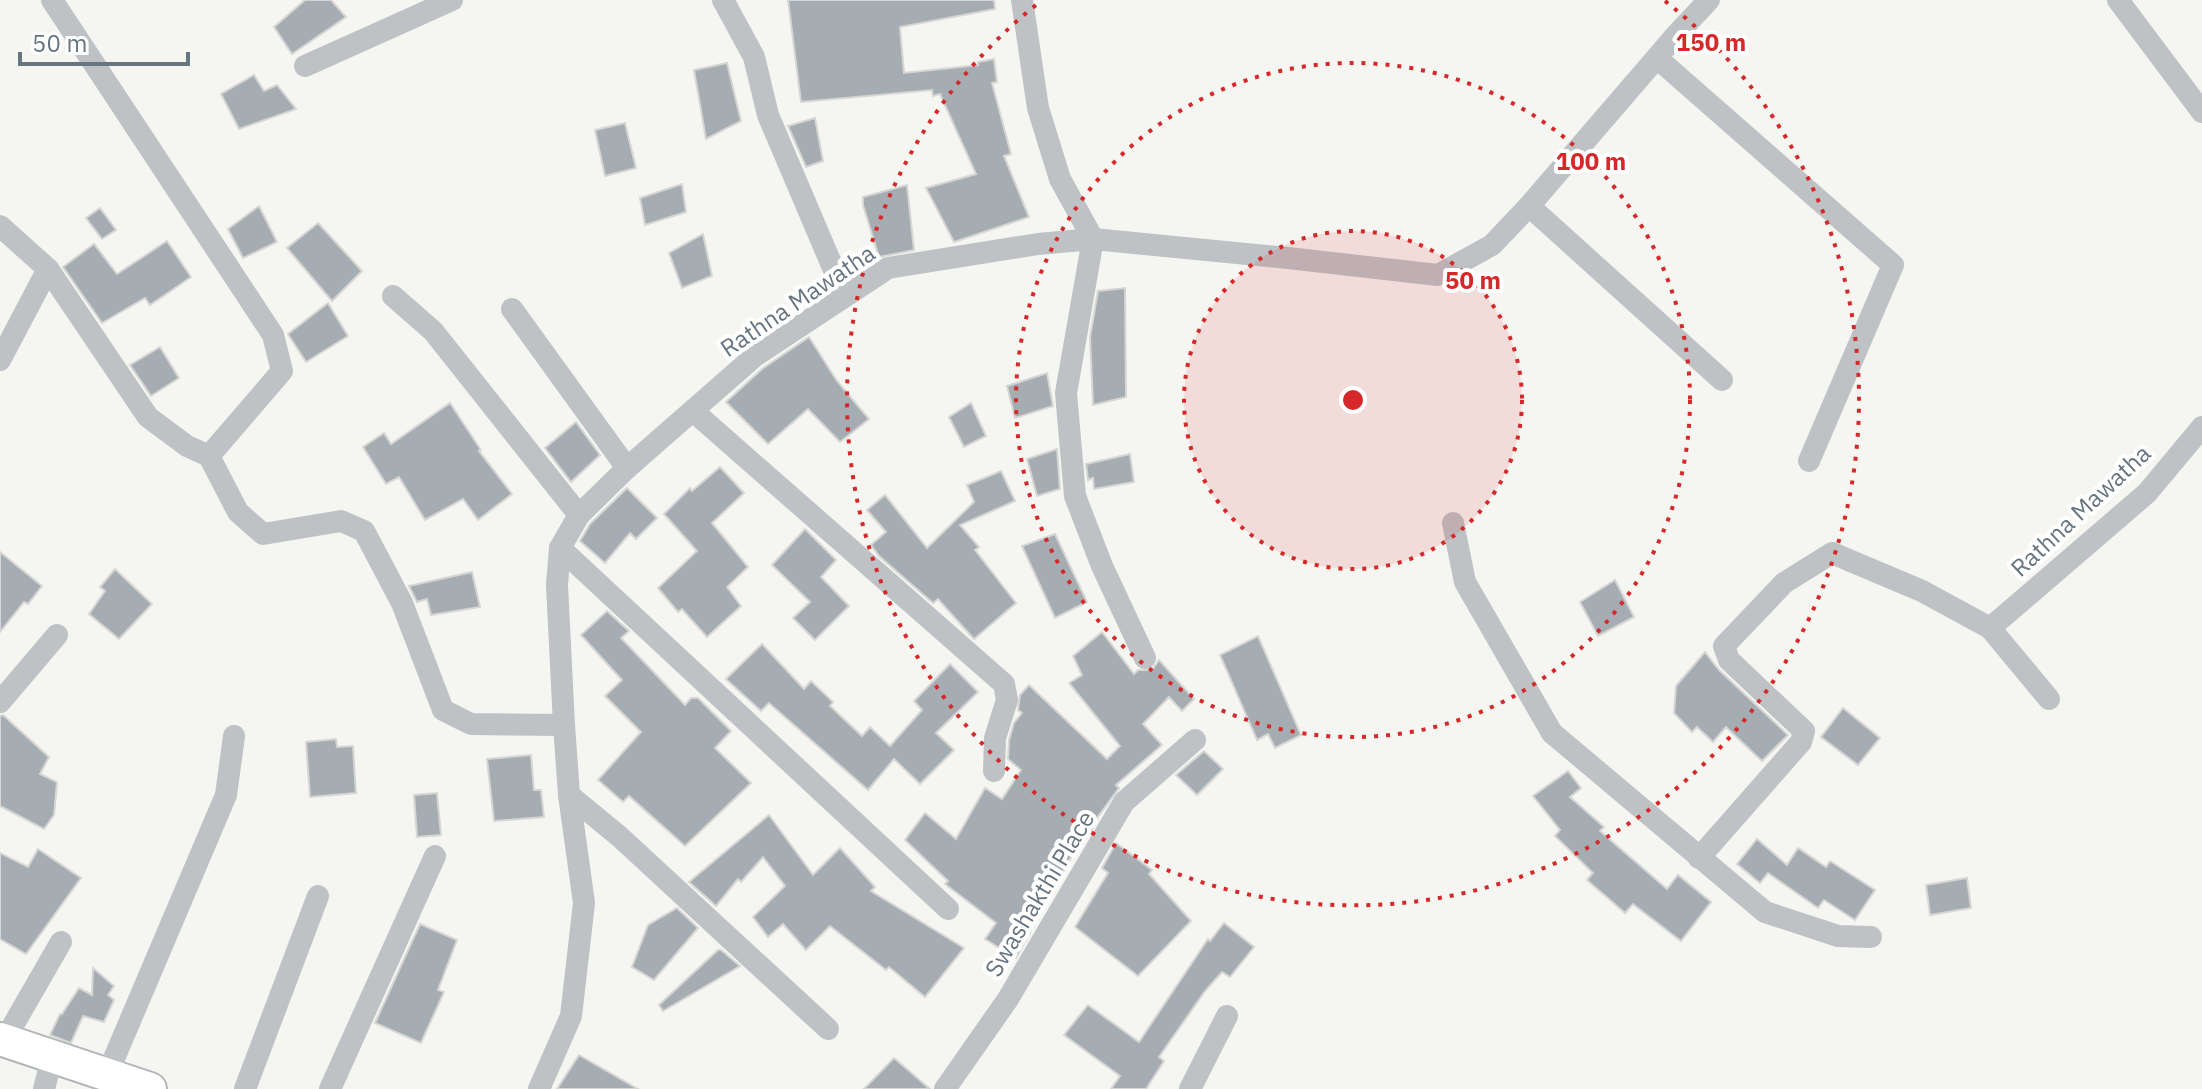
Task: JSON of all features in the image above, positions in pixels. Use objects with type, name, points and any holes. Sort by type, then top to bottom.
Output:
[{"type":"street","points":[[52,0],[273,335],[282,371],[209,456]]},
{"type":"street","points":[[305,66],[452,0]]},
{"type":"street","points":[[723,0],[754,57],[768,115],[845,296]]},
{"type":"street","points":[[1022,0],[1038,108],[1060,179],[1093,239],[1066,393],[1075,496],[1102,566],[1145,658]]},
{"type":"street","name":"Rathna Mawatha","points":[[539,1089],[571,1016],[584,903],[569,795],[564,725],[557,585],[560,548],[579,515],[627,468],[755,356],[888,268],[1038,244],[1093,239],[1438,275],[1492,245],[1709,0]]},
{"type":"street","points":[[2118,0],[2202,112]]},
{"type":"street","points":[[1657,58],[1893,265],[1809,461]]},
{"type":"street","points":[[1529,206],[1722,380]]},
{"type":"street","points":[[0,226],[48,269],[148,417],[187,446],[209,456],[238,512],[263,534],[341,521],[364,531],[402,603],[443,710],[471,724],[564,725]]},
{"type":"street","points":[[0,360],[48,269]]},
{"type":"street","points":[[393,296],[433,331],[579,515]]},
{"type":"street","points":[[512,309],[627,468]]},
{"type":"street","points":[[693,411],[1004,684],[1007,700],[995,738],[994,771]]},
{"type":"street","name":"Rathna Mawatha","points":[[1990,628],[2147,493],[2202,427]]},
{"type":"street","points":[[1453,523],[1465,582],[1552,733],[1765,912],[1838,936],[1871,937]]},
{"type":"street","points":[[560,548],[948,909]]},
{"type":"street","points":[[1699,858],[1801,742],[1804,731],[1729,660],[1724,646],[1784,583],[1832,553],[1922,591],[1990,628],[2049,699]]},
{"type":"street","points":[[0,702],[57,635]]},
{"type":"street","points":[[107,1075],[226,795],[234,736]]},
{"type":"street","name":"Swashakthi Place","points":[[945,1089],[1008,999],[1124,802],[1195,740]]},
{"type":"street","points":[[569,795],[620,837],[828,1029]]},
{"type":"street","points":[[330,1089],[435,856]]},
{"type":"street","points":[[245,1089],[318,896]]},
{"type":"street","points":[[61,942],[2,1040],[150,1089]]},
{"type":"street","points":[[1190,1089],[1227,1016]]},
{"type":"street","points":[[44,1089],[52,1058]]},
{"type":"building","points":[[305,0],[331,0],[346,17],[292,54],[274,27]]},
{"type":"building","points":[[788,0],[994,0],[995,9],[900,27],[904,73],[978,65],[978,62],[994,59],[997,82],[992,83],[1011,154],[1004,156],[1029,217],[954,242],[926,188],[976,174],[940,94],[933,96],[932,90],[801,102]]},
{"type":"building","points":[[727,63],[741,121],[706,139],[694,70]]},
{"type":"building","points":[[254,75],[264,91],[277,85],[296,109],[239,129],[221,94]]},
{"type":"building","points":[[815,118],[823,161],[806,167],[788,126]]},
{"type":"building","points":[[625,123],[636,168],[605,176],[595,130]]},
{"type":"building","points":[[682,184],[686,212],[645,225],[640,198]]},
{"type":"building","points":[[907,185],[914,250],[879,257],[863,197]]},
{"type":"building","points":[[259,206],[277,242],[243,258],[228,229]]},
{"type":"building","points":[[100,208],[116,230],[102,239],[86,218]]},
{"type":"building","points":[[318,223],[362,271],[332,301],[287,248]]},
{"type":"building","points":[[703,234],[712,276],[682,288],[669,253]]},
{"type":"building","points":[[167,241],[191,277],[150,305],[145,298],[102,323],[63,267],[94,244],[117,274]]},
{"type":"building","points":[[1125,288],[1126,397],[1093,405],[1090,337],[1098,291]]},
{"type":"building","points":[[328,303],[348,336],[306,362],[288,334]]},
{"type":"building","points":[[809,337],[837,381],[869,419],[840,442],[808,409],[768,444],[726,402],[762,369]]},
{"type":"building","points":[[160,347],[179,378],[151,396],[130,365]]},
{"type":"building","points":[[1047,373],[1053,406],[1015,418],[1007,386]]},
{"type":"building","points":[[450,403],[479,451],[512,494],[478,520],[463,499],[425,520],[399,477],[386,484],[363,447],[384,433],[391,444]]},
{"type":"building","points":[[971,403],[986,436],[964,447],[949,417]]},
{"type":"building","points":[[576,422],[600,455],[571,482],[545,448]]},
{"type":"building","points":[[1057,449],[1060,489],[1037,496],[1027,459]]},
{"type":"building","points":[[1130,454],[1134,482],[1094,489],[1093,478],[1088,480],[1086,464]]},
{"type":"building","points":[[720,467],[744,493],[712,523],[748,567],[727,587],[741,606],[707,637],[682,609],[678,612],[658,588],[697,551],[664,514],[690,488],[692,491]]},
{"type":"building","points":[[1001,471],[1015,501],[960,525],[979,547],[975,550],[1016,603],[974,639],[938,599],[933,603],[879,556],[871,545],[886,532],[867,510],[885,495],[927,548],[974,502],[967,485]]},
{"type":"building","points":[[627,488],[657,518],[636,539],[630,533],[605,563],[580,541],[590,524]]},
{"type":"building","points":[[805,529],[836,560],[821,577],[849,606],[815,640],[793,618],[810,602],[772,565]]},
{"type":"building","points":[[1055,534],[1087,602],[1055,618],[1022,546]]},
{"type":"building","points":[[0,552],[42,586],[28,604],[24,602],[0,632]]},
{"type":"building","points":[[115,569],[152,604],[119,639],[89,614],[105,591],[100,587]]},
{"type":"building","points":[[472,572],[480,607],[431,615],[427,599],[417,602],[409,586]]},
{"type":"building","points":[[1615,580],[1634,617],[1598,636],[1580,602]]},
{"type":"building","points":[[607,611],[629,631],[621,638],[685,705],[691,698],[698,698],[731,731],[715,748],[751,783],[685,846],[629,796],[623,802],[598,780],[641,732],[605,696],[622,680],[581,635]]},
{"type":"building","points":[[1102,632],[1134,674],[1138,670],[1152,670],[1159,660],[1194,699],[1182,711],[1169,697],[1143,724],[1162,745],[1116,785],[1119,788],[1092,825],[1079,850],[1076,848],[1016,958],[985,939],[996,923],[945,884],[948,881],[905,840],[925,813],[956,839],[985,788],[1002,799],[1021,770],[1008,759],[1009,740],[1014,723],[1022,713],[1018,710],[1020,695],[1029,685],[1107,759],[1120,746],[1069,683],[1082,675],[1073,656]]},
{"type":"building","points":[[1258,636],[1301,735],[1275,748],[1268,734],[1257,740],[1220,655]]},
{"type":"building","points":[[762,644],[804,689],[811,681],[833,702],[830,706],[862,736],[870,727],[890,746],[922,710],[914,701],[950,664],[978,692],[936,733],[954,750],[920,784],[894,759],[868,790],[769,703],[761,711],[726,679]]},
{"type":"building","points":[[1705,652],[1719,670],[1788,735],[1762,761],[1726,727],[1713,742],[1697,727],[1692,732],[1674,713],[1676,686]]},
{"type":"building","points":[[1843,708],[1880,738],[1858,765],[1821,737]]},
{"type":"building","points":[[3,715],[49,757],[40,774],[57,782],[54,815],[44,829],[0,806],[0,716]]},
{"type":"building","points":[[336,739],[337,747],[353,746],[356,793],[310,797],[306,742]]},
{"type":"building","points":[[1204,751],[1223,769],[1197,795],[1176,775]]},
{"type":"building","points":[[531,755],[534,790],[541,790],[544,817],[494,821],[487,759]]},
{"type":"building","points":[[1568,771],[1581,788],[1570,797],[1604,827],[1600,831],[1667,889],[1678,875],[1711,902],[1681,941],[1633,904],[1625,913],[1587,880],[1593,873],[1555,836],[1560,830],[1533,796]]},
{"type":"building","points":[[437,793],[441,835],[417,837],[414,795]]},
{"type":"building","points":[[769,815],[813,875],[840,848],[875,887],[871,891],[964,948],[925,997],[889,967],[886,970],[830,926],[806,950],[783,924],[768,937],[753,917],[785,886],[763,857],[741,882],[738,879],[716,906],[689,882]]},
{"type":"building","points":[[1757,839],[1787,865],[1798,848],[1826,867],[1830,861],[1875,890],[1855,920],[1824,900],[1818,908],[1768,873],[1760,883],[1737,864]]},
{"type":"building","points":[[1116,843],[1152,870],[1149,874],[1191,921],[1138,976],[1075,927],[1108,873],[1102,868]]},
{"type":"building","points":[[38,849],[81,878],[26,954],[0,939],[0,853],[28,867]]},
{"type":"building","points":[[1967,878],[1971,908],[1930,915],[1926,885]]},
{"type":"building","points":[[677,908],[698,928],[654,980],[632,967],[648,925]]},
{"type":"building","points":[[1224,923],[1254,947],[1230,977],[1222,972],[1205,991],[1159,1057],[1164,1061],[1146,1089],[1111,1089],[1120,1076],[1064,1035],[1088,1005],[1139,1042],[1208,939],[1210,941]]},
{"type":"building","points":[[420,924],[457,940],[438,990],[444,992],[421,1043],[375,1023]]},
{"type":"building","points":[[718,950],[740,966],[663,1011],[659,1005]]},
{"type":"building","points":[[93,968],[114,986],[108,995],[114,1000],[104,1022],[83,1016],[71,1043],[50,1035],[60,1014],[79,988],[92,995]]},
{"type":"building","points":[[579,1055],[638,1089],[557,1089]]},
{"type":"building","points":[[894,1058],[930,1089],[864,1089]]}]
